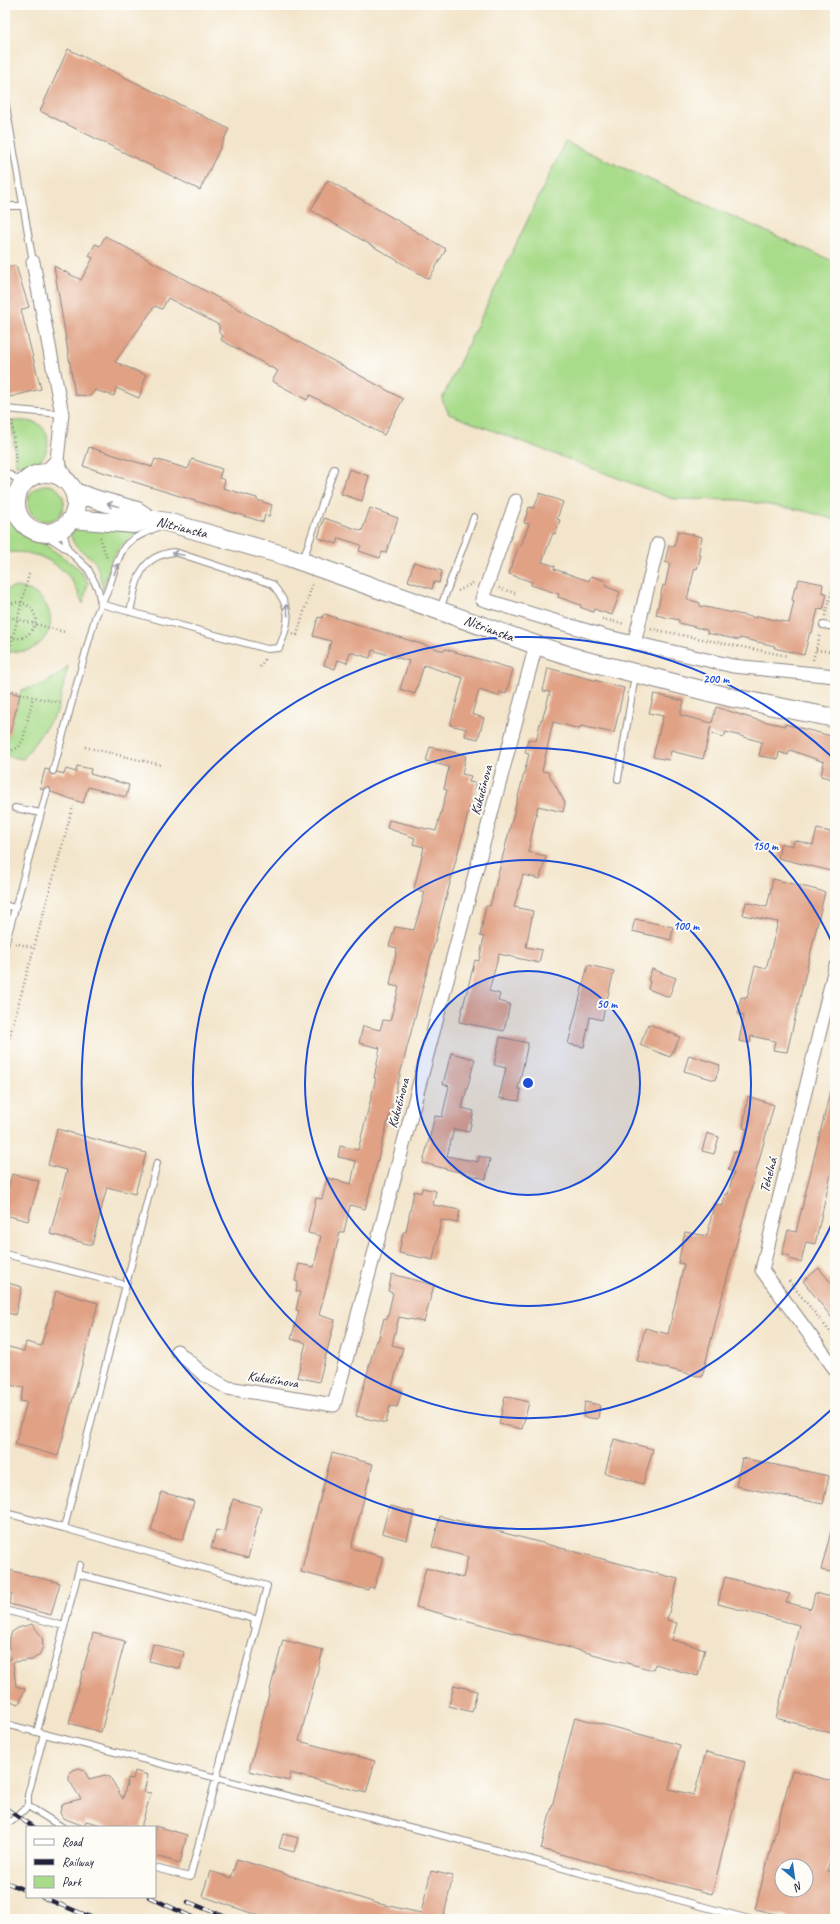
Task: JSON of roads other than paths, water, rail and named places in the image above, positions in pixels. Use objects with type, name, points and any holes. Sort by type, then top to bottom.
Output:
[{"type":"main road","name":"Nitrianska","points":[[44,473],[60,476],[70,487],[101,502],[137,511],[149,519],[167,522],[302,561],[536,645],[635,674],[772,707],[835,718]]},
{"type":"main road","points":[[41,532],[32,529],[12,514],[16,507],[16,487],[37,474],[44,473]]},
{"type":"main road","points":[[67,523],[76,501],[70,487]]},
{"type":"main road","name":"Nitrianska","points":[[41,532],[48,532],[67,523],[134,524],[149,519]]},
{"type":"street","points":[[33,262],[62,414],[57,460],[70,487]]},
{"type":"street","points":[[44,473],[57,460]]},
{"type":"street","name":"Nitrianska","points":[[516,501],[482,599],[604,636],[733,666],[835,676]]},
{"type":"street","points":[[634,644],[658,544]]},
{"type":"street","name":"Kukučínova","points":[[177,1351],[203,1374],[228,1388],[334,1405],[536,645]]},
{"type":"street","name":"Tehelná","points":[[835,968],[762,1270],[835,1369]]},
{"type":"lane","points":[[5,100],[33,262]]},
{"type":"lane","points":[[5,206],[23,206]]},
{"type":"lane","points":[[5,408],[62,414]]},
{"type":"lane","points":[[302,561],[334,469]]},
{"type":"lane","points":[[5,472],[16,487]]},
{"type":"lane","points":[[440,611],[474,517]]},
{"type":"lane","points":[[53,771],[95,618],[107,594],[121,554],[127,545],[167,522]]},
{"type":"lane","points":[[67,523],[68,550]]},
{"type":"lane","points":[[41,532],[81,560],[90,572],[98,589],[101,604]]},
{"type":"lane","points":[[101,604],[267,650],[279,648],[284,636],[289,612],[283,596],[272,584],[175,552],[163,553],[148,561],[137,581],[130,612]]},
{"type":"lane","points":[[823,625],[835,627]]},
{"type":"lane","points":[[618,779],[635,674]]},
{"type":"lane","points":[[6,943],[47,790]]},
{"type":"lane","points":[[15,808],[41,813]]},
{"type":"lane","points":[[5,905],[15,908]]},
{"type":"lane","points":[[64,1528],[157,1164]]},
{"type":"lane","points":[[5,1254],[126,1285]]},
{"type":"lane","points":[[5,1513],[64,1528],[267,1586],[190,1877],[156,1868]]},
{"type":"lane","points":[[37,1732],[80,1565]]},
{"type":"lane","points":[[78,1574],[255,1619],[216,1778]]},
{"type":"lane","points":[[5,1610],[64,1626]]},
{"type":"lane","points":[[5,1724],[452,1838],[749,1919]]},
{"type":"lane","points":[[5,1822],[12,1821],[28,1806],[28,1795],[44,1734]]},
{"type":"lane","points":[[28,1806],[60,1826]]},
{"type":"railway","points":[[5,1808],[32,1826]]},
{"type":"railway","points":[[5,1882],[26,1891]]},
{"type":"railway","points":[[44,1898],[95,1919]]},
{"type":"railway","points":[[151,1898],[196,1919]]},
{"type":"railway","points":[[188,1902],[231,1919]]}]
